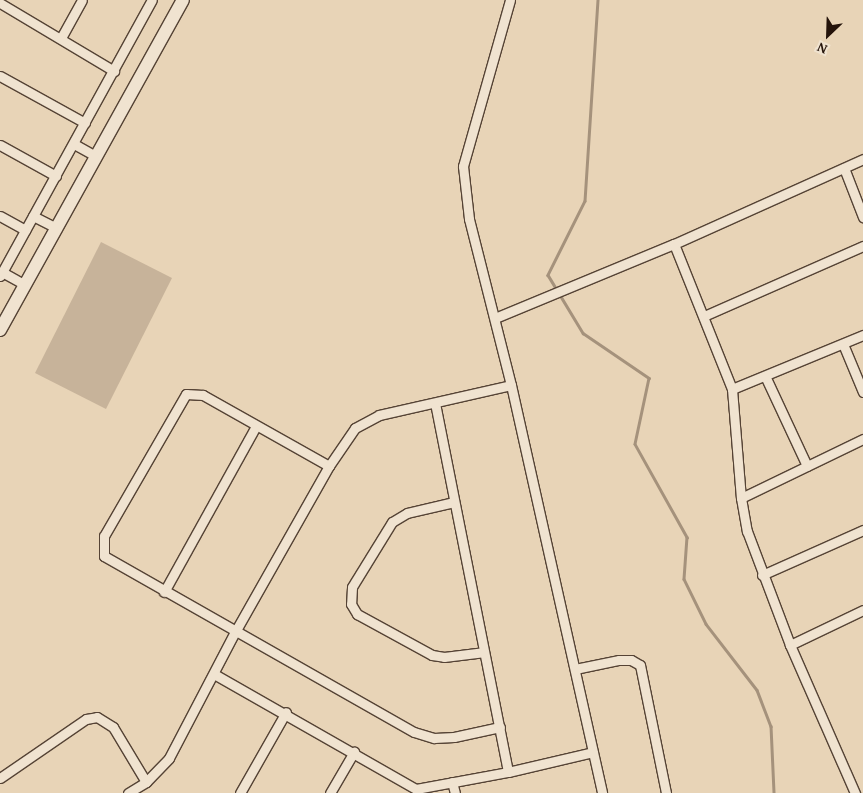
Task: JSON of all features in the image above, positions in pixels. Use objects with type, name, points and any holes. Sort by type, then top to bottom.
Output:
[{"type":"street","points":[[61,38],[82,0]]},
{"type":"street","points":[[25,285],[1,274],[86,123],[152,0]]},
{"type":"street","points":[[0,330],[183,0]]},
{"type":"street","points":[[510,0],[463,166],[469,219],[511,385],[602,793]]},
{"type":"street","points":[[7,4],[114,71]]},
{"type":"street","points":[[0,76],[86,123]]},
{"type":"street","points":[[74,144],[96,156]]},
{"type":"street","points":[[0,145],[56,176]]},
{"type":"street","points":[[495,318],[674,244],[863,159]]},
{"type":"street","points":[[844,168],[863,217]]},
{"type":"street","points":[[0,216],[26,230]]},
{"type":"street","points":[[33,216],[57,228]]},
{"type":"street","points":[[674,244],[732,389],[741,498],[747,531],[790,645],[855,793]]},
{"type":"street","points":[[704,316],[863,246]]},
{"type":"street","points":[[732,389],[766,378],[863,335]]},
{"type":"street","points":[[843,344],[863,392]]},
{"type":"street","points":[[766,378],[807,466]]},
{"type":"street","points":[[128,793],[146,782],[170,758],[235,632],[345,441],[366,420],[511,385]]},
{"type":"street","points":[[329,466],[203,396],[186,394],[104,536],[102,549],[109,561],[424,735],[454,737],[500,726]]},
{"type":"street","points":[[435,403],[508,772]]},
{"type":"street","points":[[164,592],[256,426]]},
{"type":"street","points":[[741,498],[863,439]]},
{"type":"street","points":[[454,502],[407,513],[392,522],[352,587],[351,604],[357,614],[432,655],[444,657],[483,652]]},
{"type":"street","points":[[762,575],[863,530]]},
{"type":"street","points":[[790,645],[863,610]]},
{"type":"street","points":[[575,669],[619,660],[631,660],[640,665],[666,793]]},
{"type":"street","points":[[214,674],[286,712],[415,791],[593,752]]},
{"type":"street","points":[[240,793],[286,712]]},
{"type":"street","points":[[0,778],[86,719],[98,716],[113,727],[146,782]]},
{"type":"street","points":[[330,793],[354,752]]},
{"type":"street","points":[[452,782],[455,793]]},
{"type":"shaded area","points":[[101,242],[172,278],[106,409],[35,373]]},
{"type":"waterway","points":[[598,0],[585,201],[548,275],[583,333],[649,378],[635,444],[687,537],[684,579],[706,624],[757,690],[771,726],[774,793]]}]
